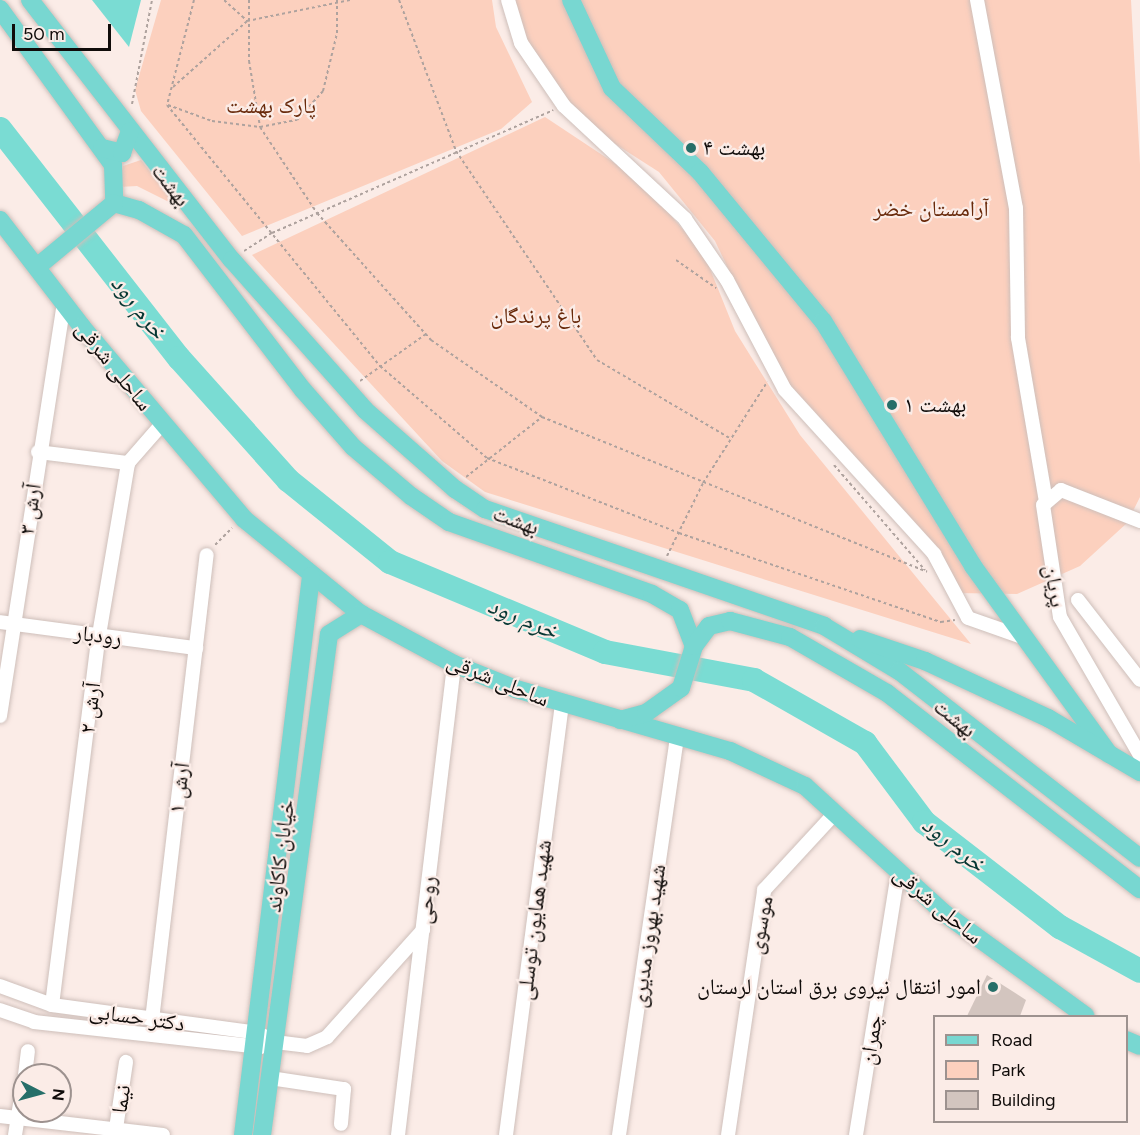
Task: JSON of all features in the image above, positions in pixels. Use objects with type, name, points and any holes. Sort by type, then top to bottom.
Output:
[{"type":"main road","name":"بهشت","points":[[30,0],[232,260],[348,390],[416,458],[485,509],[824,626],[899,671],[1140,858]]},
{"type":"main road","points":[[571,0],[612,87],[700,172],[823,321],[1019,636],[1109,754]]},
{"type":"main road","points":[[0,9],[113,165],[114,204],[37,267]]},
{"type":"main road","points":[[102,148],[122,153],[129,129]]},
{"type":"main road","name":"بهشت","points":[[114,204],[139,210],[184,235],[268,350],[353,447],[449,522],[504,544],[652,594],[680,610],[692,653]]},
{"type":"main road","name":"ساحلی شرقی","points":[[0,220],[162,424],[244,519],[311,576],[361,614],[454,664],[562,706],[677,737],[765,765],[805,786],[836,812],[898,874],[1083,1015]]},
{"type":"main road","points":[[184,235],[232,260]]},
{"type":"main road","points":[[485,509],[504,544]]},
{"type":"main road","name":"خیابان کاکاوند","points":[[243,1135],[257,1040],[307,628],[311,576]]},
{"type":"main road","points":[[307,628],[319,621],[329,633],[361,614]]},
{"type":"main road","name":"بهشت","points":[[692,653],[709,626],[730,621],[790,637],[852,669],[1140,889]]},
{"type":"main road","points":[[824,626],[925,661],[1048,718],[1140,772]]},
{"type":"main road","name":"خیابان کاکاوند","points":[[262,1135],[329,633]]},
{"type":"main road","points":[[618,720],[646,713],[681,688],[692,653]]},
{"type":"street","points":[[508,0],[522,43],[564,106],[685,219],[727,280],[784,390],[934,554],[968,618],[1019,636]]},
{"type":"street","name":"پریان","points":[[977,0],[1016,208],[1018,338],[1046,502],[1060,617],[1140,755]]},
{"type":"street","name":"آرش ۳","points":[[0,716],[7,623],[64,303]]},
{"type":"street","points":[[38,452],[128,463],[162,424]]},
{"type":"street","name":"آرش ۲","points":[[52,1005],[99,635],[128,463]]},
{"type":"street","points":[[1046,502],[1061,490],[1140,521]]},
{"type":"street","name":"آرش ۱","points":[[152,1020],[207,555]]},
{"type":"street","name":"پریان","points":[[1078,600],[1140,680]]},
{"type":"street","name":"رودبار","points":[[7,623],[196,648]]},
{"type":"street","name":"روحی","points":[[398,1135],[454,664]]},
{"type":"street","name":"شهید همایون توسلی","points":[[506,1135],[562,706]]},
{"type":"street","name":"شهید بهروز مدیری","points":[[619,1135],[677,737]]},
{"type":"street","name":"موسوی","points":[[728,1135],[764,890],[836,812]]},
{"type":"street","name":"چمران","points":[[856,1135],[898,874]]},
{"type":"street","name":"دکتر حسابی","points":[[0,1010],[34,1022],[307,1046],[327,1037],[423,930]]},
{"type":"street","name":"دکتر حسابی","points":[[0,986],[52,1005],[152,1020],[257,1040]]},
{"type":"street","points":[[26,1063],[28,1051]]},
{"type":"street","name":"نیما","points":[[116,1132],[126,1062]]},
{"type":"street","points":[[270,1078],[344,1089],[341,1124]]},
{"type":"street","points":[[53,1123],[116,1132],[163,1135]]},
{"type":"path","points":[[129,129],[152,0]]},
{"type":"path","points":[[167,105],[194,0]]},
{"type":"path","points":[[224,0],[247,21]]},
{"type":"path","points":[[249,0],[247,21],[260,127],[317,213],[426,334],[542,417],[927,572]]},
{"type":"path","points":[[172,88],[247,21],[350,0]]},
{"type":"path","points":[[399,0],[456,151],[597,360],[731,439]]},
{"type":"path","points":[[167,105],[212,121],[260,127],[297,120],[323,91],[337,33],[338,1]]},
{"type":"path","points":[[167,105],[380,366],[487,458],[679,533],[941,622],[958,619],[952,610]]},
{"type":"path","points":[[232,260],[272,233],[456,151],[564,106]]},
{"type":"path","points":[[348,390],[426,334]]},
{"type":"path","points":[[660,570],[703,483],[767,381],[774,390]]},
{"type":"path","points":[[460,482],[487,458],[542,417]]},
{"type":"path","points":[[830,461],[927,572],[933,582]]},
{"type":"path","points":[[207,555],[244,519]]},
{"type":"green space","name":"پارک بهشت","points":[[161,0],[492,0],[496,27],[532,102],[501,129],[242,236],[141,111],[135,90]]},
{"type":"green space","name":"آرامستان خضر","points":[[507,0],[1131,0],[1140,164],[1140,497],[1127,523],[1080,566],[1017,594],[957,593],[777,371],[715,241],[659,172],[559,108]]},
{"type":"green space","name":"باغ پرندگان","points":[[545,117],[640,180],[704,254],[735,331],[800,435],[971,644],[485,492],[442,461],[252,255]]},
{"type":"green space","points":[[141,160],[175,205],[137,186],[119,187],[123,166]]},
{"type":"water","points":[[92,0],[141,0],[129,47]]},
{"type":"building","name":"امور انتقال نیروی برق استان لرستان","points":[[987,975],[1026,1000],[1020,1015],[967,1015]]},
{"type":"waterway","name":"خرم رود","points":[[0,129],[179,358],[288,480],[390,562],[605,652],[754,680],[865,743],[924,822],[1060,927],[1140,971]]},
{"type":"place","name":"بهشت ۴","points":[[691,148]]},
{"type":"place","name":"بهشت ۱","points":[[892,405]]},
{"type":"place","name":"امور انتقال نیروی برق استان لرستان","points":[[993,987]]}]
